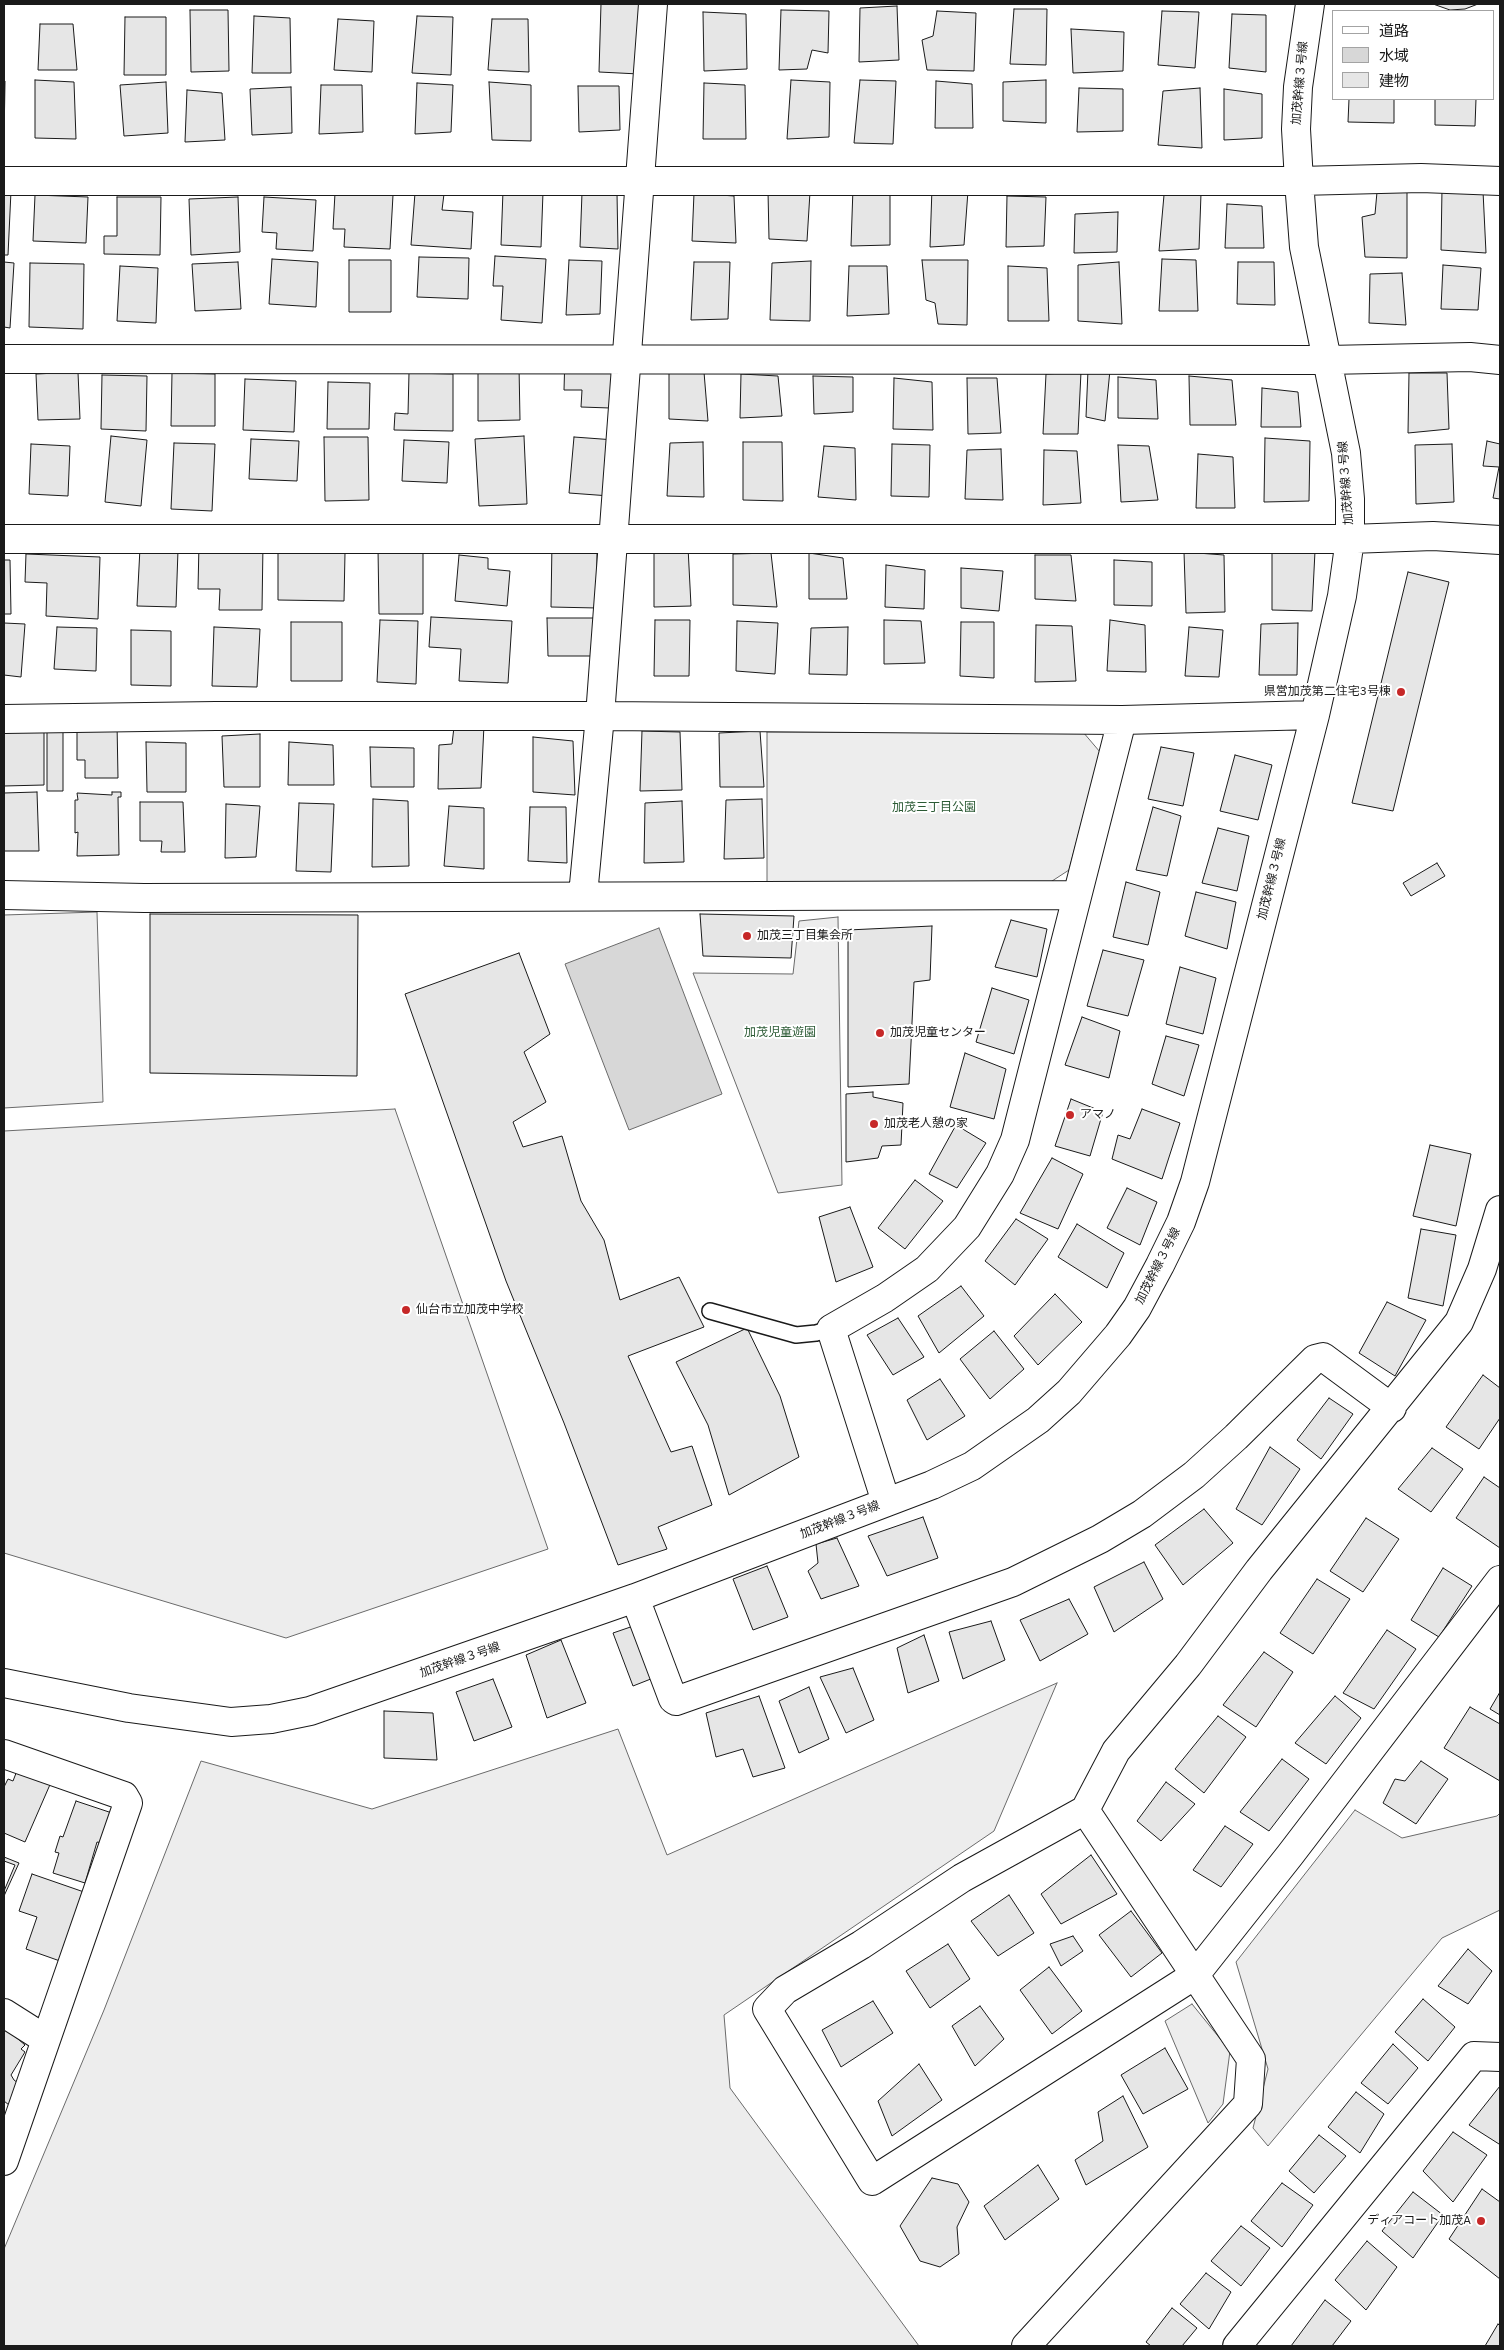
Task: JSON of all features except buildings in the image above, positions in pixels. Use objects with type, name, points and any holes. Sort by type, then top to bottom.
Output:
[{"type":"street","points":[[583,895],[600,716],[653,4]]},
{"type":"street","name":"加茂幹線３号線","points":[[4,1683],[129,1708],[231,1722],[271,1719],[310,1711],[635,1598],[932,1485],[972,1466],[1038,1420],[1069,1392],[1118,1335],[1136,1308],[1160,1265],[1181,1222],[1205,1148],[1315,715],[1342,596],[1350,539],[1350,499],[1346,453],[1304,247],[1296,130],[1298,87],[1310,4]]},
{"type":"street","points":[[4,181],[1299,181],[1422,178],[1500,181]]},
{"type":"street","points":[[4,359],[1327,360],[1470,357],[1500,360]]},
{"type":"street","points":[[4,539],[1350,539],[1434,536],[1500,540]]},
{"type":"street","points":[[4,719],[216,716],[600,716],[1122,720],[1315,715]]},
{"type":"street","points":[[886,1502],[830,1329],[885,1298],[927,1268],[967,1227],[989,1194],[1015,1140],[1122,720]]},
{"type":"street","points":[[4,895],[144,898],[583,895],[776,897],[1076,895]]},
{"type":"street","points":[[1500,1210],[1482,1269],[1459,1322],[1392,1408],[1259,1570],[1188,1665],[1116,1751],[1085,1810],[962,1878],[861,1945],[785,1990],[767,2009],[872,2181],[1195,1975],[1290,1855],[1500,1580]]},
{"type":"street","points":[[635,1598],[673,1699],[676,1701],[1013,1582],[1100,1539],[1142,1514],[1194,1475],[1236,1438],[1315,1359],[1323,1357],[1392,1408]]},
{"type":"street","points":[[4,1754],[124,1796],[128,1803],[4,2161]]},
{"type":"street","points":[[1026,2346],[1248,2104],[1252,2059],[1085,1810]]},
{"type":"street","points":[[4,2013],[45,2039]]},
{"type":"street","points":[[1237,2346],[1474,2056],[1500,2057]]},
{"type":"lane","points":[[710,1311],[796,1335],[816,1333],[830,1329]]},
{"type":"shaded area","name":"加茂三丁目公園","points":[[767,732],[1083,732],[1100,752],[1069,870],[1049,883],[767,884]]},
{"type":"shaded area","points":[[97,912],[103,1102],[4,1108],[4,915]]},
{"type":"shaded area","name":"加茂児童遊園","points":[[838,917],[842,1185],[778,1193],[693,973],[793,974],[799,921]]},
{"type":"shaded area","points":[[395,1109],[548,1549],[286,1638],[4,1553],[4,1131]]},
{"type":"shaded area","points":[[1057,1683],[994,1831],[724,2015],[730,2088],[919,2346],[4,2346],[4,2249],[104,2010],[201,1761],[372,1809],[618,1729],[667,1855]]},
{"type":"shaded area","points":[[1355,1810],[1402,1838],[1497,1816],[1500,1813],[1500,1910],[1442,1938],[1268,2146],[1253,2128],[1268,2069],[1236,1962]]},
{"type":"shaded area","points":[[1192,2004],[1230,2051],[1223,2104],[1208,2123],[1165,2021]]},
{"type":"water","points":[[659,928],[722,1094],[629,1130],[565,964]]},
{"type":"place","name":"県営加茂第二住宅3号棟","points":[[1401,692]]},
{"type":"place","name":"加茂三丁目集会所","points":[[747,936]]},
{"type":"place","name":"加茂児童センター","points":[[880,1033]]},
{"type":"place","name":"アマノ","points":[[1070,1115]]},
{"type":"place","name":"加茂老人憩の家","points":[[874,1124]]},
{"type":"place","name":"仙台市立加茂中学校","points":[[406,1310]]},
{"type":"place","name":"ディアコート加茂A","points":[[1481,2221]]}]
